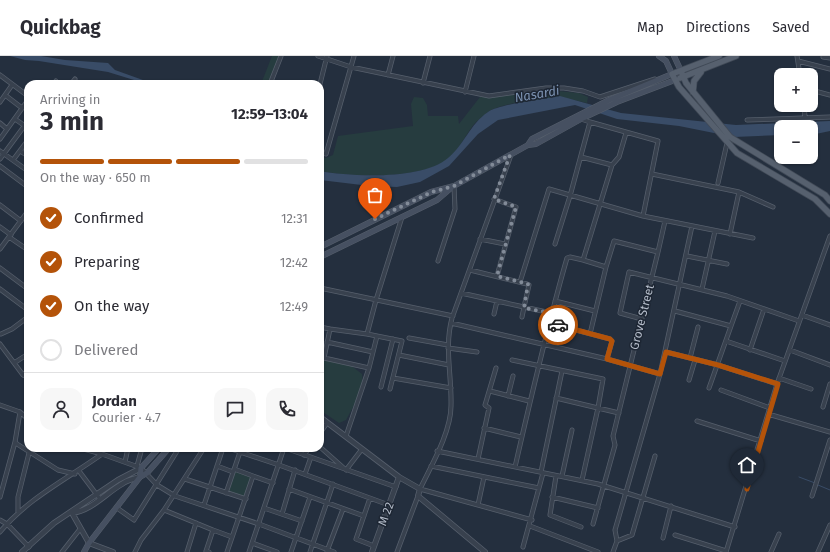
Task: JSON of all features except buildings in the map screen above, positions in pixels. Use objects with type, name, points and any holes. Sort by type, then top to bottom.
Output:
[{"type":"main road","points":[[659,56],[666,61],[675,80],[707,120],[737,153],[816,199],[830,214]]},
{"type":"main road","points":[[674,56],[693,92],[730,137],[825,195],[830,201]]},
{"type":"main road","points":[[707,56],[718,57]]},
{"type":"main road","points":[[580,116],[587,116],[616,102],[736,56]]},
{"type":"main road","points":[[324,255],[437,200],[454,186],[528,145],[532,139],[609,100],[645,83],[660,79],[718,57]]},
{"type":"main road","points":[[693,92],[693,84],[695,79],[705,69]]},
{"type":"main road","points":[[324,245],[432,192],[454,186]]},
{"type":"main road","points":[[140,477],[139,467],[155,452]]},
{"type":"main road","points":[[84,552],[89,543],[140,477],[147,473],[165,452]]},
{"type":"street","points":[[272,80],[281,56]]},
{"type":"street","points":[[318,56],[351,67],[489,96],[546,88],[564,88],[583,91],[599,97],[645,83]]},
{"type":"street","points":[[324,153],[326,154],[354,56]]},
{"type":"street","points":[[388,75],[393,56]]},
{"type":"street","points":[[423,83],[430,56]]},
{"type":"street","points":[[465,92],[474,56]]},
{"type":"street","points":[[797,56],[799,68]]},
{"type":"street","points":[[823,57],[830,58]]},
{"type":"street","points":[[321,80],[327,58]]},
{"type":"street","points":[[798,61],[830,69]]},
{"type":"street","points":[[0,75],[24,93]]},
{"type":"street","points":[[0,102],[12,84]]},
{"type":"street","points":[[818,92],[830,95]]},
{"type":"street","points":[[5,95],[22,108]]},
{"type":"street","points":[[1,136],[24,105]]},
{"type":"street","points":[[805,112],[805,117]]},
{"type":"street","points":[[580,116],[590,122],[658,141],[643,216]]},
{"type":"street","points":[[747,120],[830,117]]},
{"type":"street","points":[[15,119],[24,125]]},
{"type":"street","points":[[555,244],[590,122]]},
{"type":"street","points":[[0,123],[7,129]]},
{"type":"street","points":[[0,159],[24,127]]},
{"type":"street","points":[[583,260],[612,165],[619,157],[626,133]]},
{"type":"street","points":[[718,183],[727,143]]},
{"type":"street","points":[[13,160],[24,146]]},
{"type":"street","points":[[0,151],[24,168]]},
{"type":"street","points":[[20,151],[24,154]]},
{"type":"street","points":[[397,552],[420,489],[437,451],[452,408],[448,347],[451,323],[510,155]]},
{"type":"street","points":[[581,156],[612,165]]},
{"type":"street","points":[[0,166],[24,184]]},
{"type":"street","points":[[652,174],[739,192],[773,207]]},
{"type":"street","points":[[438,261],[455,209],[454,186]]},
{"type":"street","points":[[520,282],[548,190],[643,216],[753,238]]},
{"type":"street","points":[[730,234],[739,192]]},
{"type":"street","points":[[494,199],[516,207],[497,276]]},
{"type":"street","points":[[0,205],[21,221]]},
{"type":"street","points":[[367,334],[402,216]]},
{"type":"street","points":[[1,247],[24,217]]},
{"type":"street","name":"Grove Street","points":[[593,524],[615,445],[613,436],[665,221]]},
{"type":"street","points":[[613,552],[617,541],[615,530],[625,492],[666,352],[692,226]]},
{"type":"street","points":[[0,227],[24,247]]},
{"type":"street","points":[[702,289],[715,231]]},
{"type":"street","points":[[675,535],[726,552],[735,527],[785,361],[830,236]]},
{"type":"street","points":[[480,239],[505,244]]},
{"type":"street","points":[[590,334],[606,267],[614,241],[658,252]]},
{"type":"street","points":[[687,256],[727,264]]},
{"type":"street","points":[[515,467],[529,401],[551,313],[568,257],[606,267]]},
{"type":"street","points":[[0,268],[24,287]]},
{"type":"street","points":[[470,270],[529,285],[522,317]]},
{"type":"street","points":[[642,319],[620,313],[629,272],[702,289],[799,321]]},
{"type":"street","points":[[0,289],[24,307]]},
{"type":"street","points":[[324,289],[453,316]]},
{"type":"street","points":[[461,293],[551,313]]},
{"type":"street","points":[[494,314],[497,301]]},
{"type":"street","points":[[555,301],[596,311]]},
{"type":"street","points":[[709,388],[740,301]]},
{"type":"street","points":[[750,350],[764,309]]},
{"type":"street","points":[[675,311],[732,326]]},
{"type":"street","points":[[802,315],[830,325]]},
{"type":"street","points":[[1,334],[12,329],[24,320]]},
{"type":"street","points":[[451,323],[607,359],[660,374]]},
{"type":"street","points":[[549,323],[611,340],[607,359]]},
{"type":"street","points":[[690,358],[698,327]]},
{"type":"street","points":[[324,328],[402,341],[390,389]]},
{"type":"street","points":[[324,352],[330,329]]},
{"type":"street","points":[[346,436],[369,368],[377,336]]},
{"type":"street","points":[[409,338],[477,352]]},
{"type":"street","points":[[381,387],[393,339]]},
{"type":"street","points":[[726,341],[785,361]]},
{"type":"street","points":[[327,342],[373,352]]},
{"type":"street","points":[[0,344],[23,375]]},
{"type":"street","points":[[790,350],[830,365]]},
{"type":"street","points":[[666,352],[718,365],[778,384]]},
{"type":"street","points":[[399,355],[449,365]]},
{"type":"street","points":[[324,356],[369,368]]},
{"type":"street","points":[[14,363],[24,357]]},
{"type":"street","points":[[512,360],[603,379],[582,480]]},
{"type":"street","points":[[689,380],[695,360]]},
{"type":"street","points":[[478,459],[489,408],[485,405],[496,368]]},
{"type":"street","points":[[523,547],[532,520],[562,371]]},
{"type":"street","points":[[508,396],[513,376]]},
{"type":"street","points":[[393,378],[450,388]]},
{"type":"street","points":[[780,378],[811,389]]},
{"type":"street","points":[[823,407],[830,384]]},
{"type":"street","points":[[721,390],[770,408]]},
{"type":"street","points":[[490,391],[529,401]]},
{"type":"street","points":[[556,398],[619,413]]},
{"type":"street","points":[[0,405],[20,412],[24,416]]},
{"type":"street","points":[[0,497],[15,442],[20,412]]},
{"type":"street","points":[[768,414],[830,432]]},
{"type":"street","points":[[324,420],[399,477],[420,489],[532,520]]},
{"type":"street","points":[[698,421],[761,441]]},
{"type":"street","points":[[324,427],[327,423]]},
{"type":"street","points":[[484,428],[521,437]]},
{"type":"street","points":[[562,476],[572,430]]},
{"type":"street","points":[[812,496],[830,440]]},
{"type":"street","points":[[15,442],[24,448]]},
{"type":"street","points":[[346,470],[362,449]]},
{"type":"street","points":[[324,451],[346,470]]},
{"type":"street","points":[[437,451],[582,480],[671,506],[735,527]]},
{"type":"street","points":[[18,512],[18,497],[29,452],[58,470],[74,474]]},
{"type":"street","points":[[95,452],[139,467],[147,473],[157,485],[175,496],[240,517],[313,544],[327,551],[334,552]]},
{"type":"street","points":[[126,462],[127,452]]},
{"type":"street","points":[[139,467],[141,452]]},
{"type":"street","points":[[117,508],[134,520],[177,452]]},
{"type":"street","points":[[135,552],[141,540],[175,496],[202,452]]},
{"type":"street","points":[[204,505],[222,452]]},
{"type":"street","points":[[226,493],[240,452],[279,464],[389,505]]},
{"type":"street","points":[[249,552],[284,452]]},
{"type":"street","points":[[296,452],[396,487]]},
{"type":"street","points":[[0,532],[6,524],[32,499],[79,471],[102,454]]},
{"type":"street","points":[[617,541],[632,535],[655,456]]},
{"type":"street","points":[[305,474],[310,457]]},
{"type":"street","points":[[217,466],[273,483]]},
{"type":"street","points":[[431,466],[539,488]]},
{"type":"street","points":[[22,552],[28,549],[50,527],[72,513],[78,512],[122,477],[139,467]]},
{"type":"street","points":[[282,514],[295,470]]},
{"type":"street","points":[[79,471],[98,497]]},
{"type":"street","points":[[227,552],[253,476]]},
{"type":"street","points":[[556,476],[550,514],[581,527]]},
{"type":"street","points":[[98,497],[123,483],[140,477]]},
{"type":"street","name":"M 22","points":[[372,552],[399,477]]},
{"type":"street","points":[[478,505],[484,477]]},
{"type":"street","points":[[185,479],[246,499]]},
{"type":"street","points":[[310,552],[333,484]]},
{"type":"street","points":[[289,489],[364,516]]},
{"type":"street","points":[[418,496],[485,552]]},
{"type":"street","points":[[291,552],[310,497]]},
{"type":"street","points":[[552,497],[598,508]]},
{"type":"street","points":[[370,498],[356,539],[374,546]]},
{"type":"street","points":[[663,538],[671,506]]},
{"type":"street","points":[[264,508],[302,521]]},
{"type":"street","points":[[327,551],[343,509]]},
{"type":"street","points":[[164,510],[196,524],[232,537]]},
{"type":"street","points":[[72,513],[89,543],[113,552]]},
{"type":"street","points":[[0,520],[6,524],[28,549]]},
{"type":"street","points":[[187,552],[196,524]]},
{"type":"street","points":[[818,552],[830,525]]},
{"type":"street","points":[[530,526],[598,552]]},
{"type":"street","points":[[62,552],[80,529]]},
{"type":"street","points":[[207,552],[213,530]]},
{"type":"street","points":[[771,552],[778,534]]},
{"type":"street","points":[[252,543],[275,552]]},
{"type":"green space","points":[[272,56],[279,56],[270,80],[263,80]]},
{"type":"green space","points":[[558,91],[579,93],[588,97],[587,103],[565,100],[536,100],[508,105],[488,112],[476,122],[448,159],[436,166],[422,171],[386,175],[350,175],[324,172],[324,158],[333,155],[338,136],[413,126],[411,104],[414,97],[423,98],[427,105],[428,116],[458,116],[459,124],[480,97]]},
{"type":"green space","points":[[324,361],[349,364],[362,374],[363,389],[346,420],[339,423],[324,413]]},
{"type":"green space","points":[[235,471],[252,477],[244,498],[228,492]]},
{"type":"water","points":[[10,56],[41,56],[65,60],[108,63],[115,70],[143,80],[134,80],[108,72],[25,60]]},
{"type":"water","points":[[560,96],[621,113],[736,125],[774,123],[774,135],[734,137],[679,126],[617,119],[575,105],[498,120],[478,134],[449,166],[420,182],[397,187],[370,186],[324,180],[324,172],[350,175],[387,175],[422,170],[437,165],[454,153],[476,122],[488,112],[502,107]]},
{"type":"water","points":[[830,121],[830,131],[818,134],[818,122]]},
{"type":"waterway","points":[[799,477],[815,483]]},
{"type":"waterway","points":[[818,485],[830,490]]},
{"type":"way so far","points":[[375,219],[432,192],[454,186],[510,155],[494,199],[516,207],[497,276],[528,284],[524,308],[551,313],[549,323],[558,325]]},
{"type":"route","points":[[558,325],[610,339],[612,341],[607,359],[660,374],[666,352],[718,365],[778,384],[747,489]]},
{"type":"water label","name":"Nasardi","points":[[537,94]]}]
